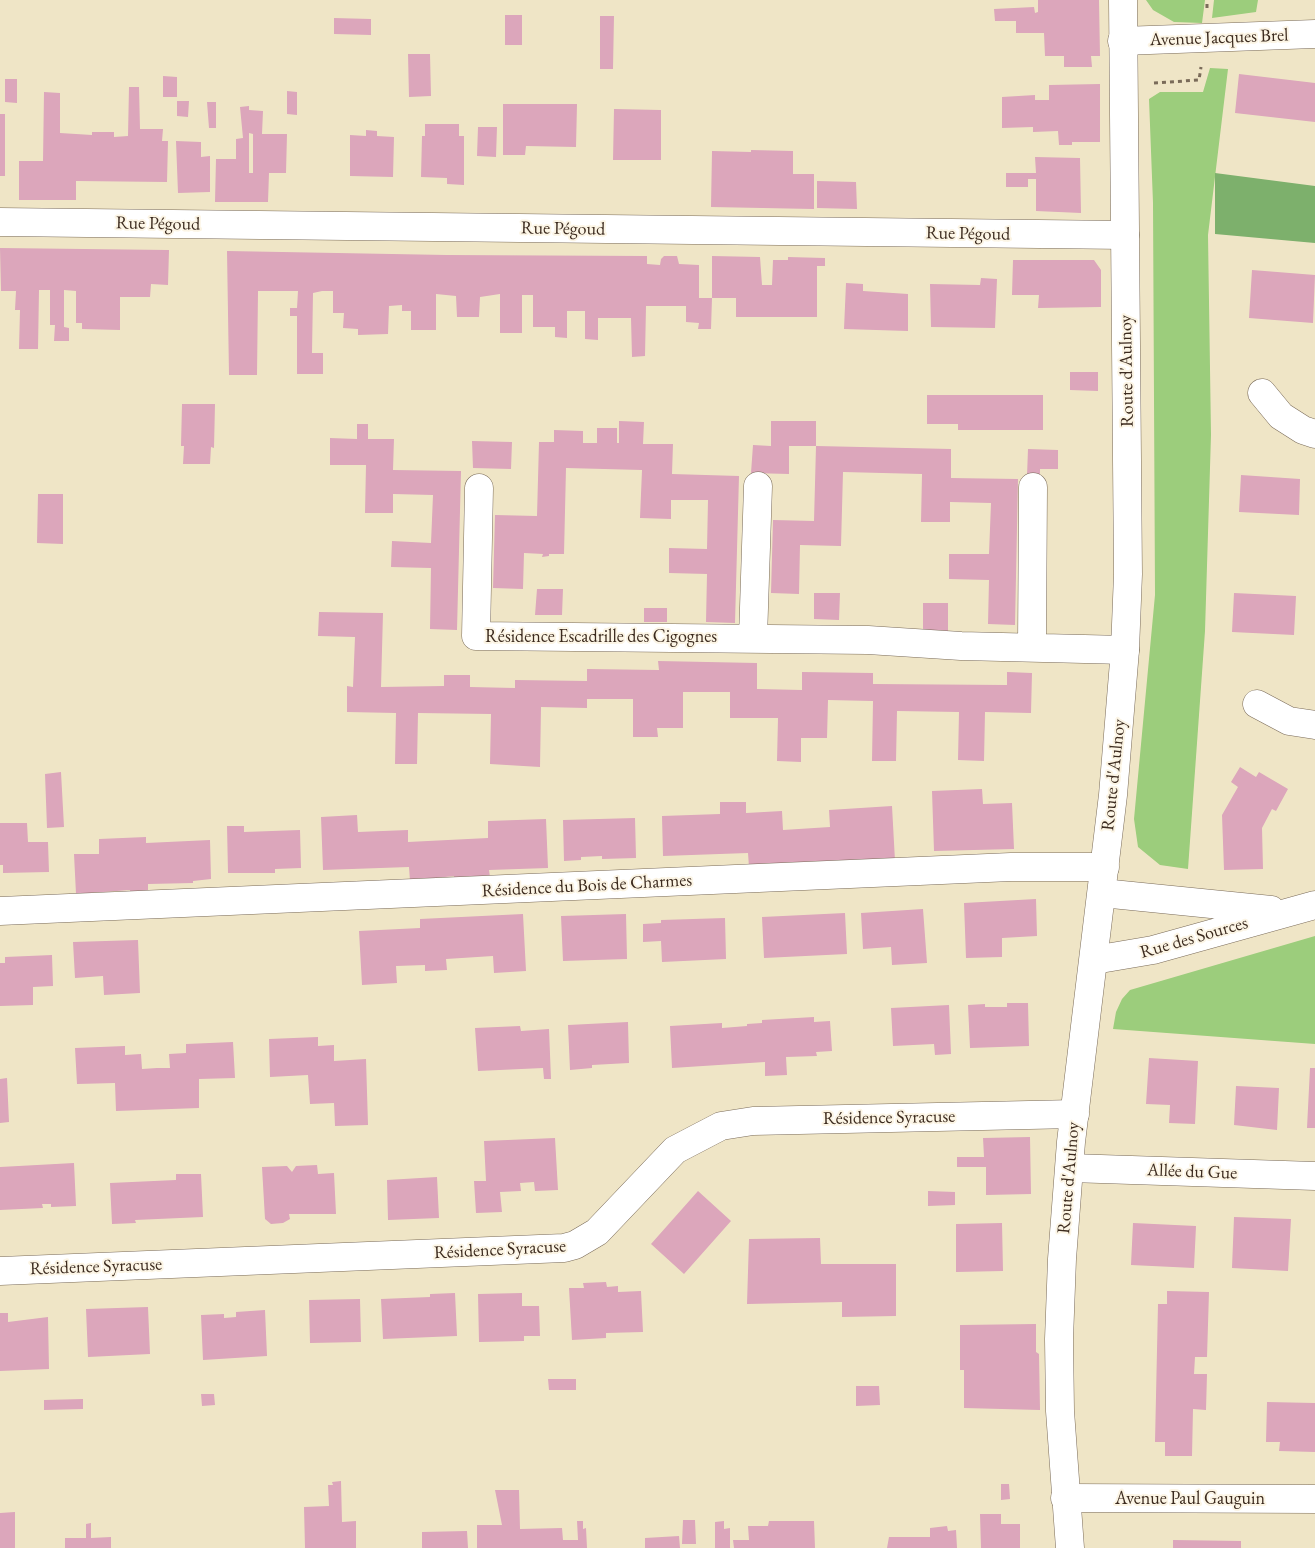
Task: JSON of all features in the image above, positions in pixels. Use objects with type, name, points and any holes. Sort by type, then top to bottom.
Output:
[{"type":"street","name":"Route d'Aulnoy","points":[[1070,1548],[1060,1411],[1059,1339],[1062,1250],[1075,1114],[1103,880],[1125,650],[1129,513],[1123,0]]},
{"type":"street","name":"Avenue Jacques Brel","points":[[1122,41],[1315,34]]},
{"type":"street","name":"Rue Pégoud","points":[[0,222],[1125,235]]},
{"type":"street","points":[[1262,393],[1281,416],[1303,430],[1315,434]]},
{"type":"street","points":[[753,638],[758,486]]},
{"type":"street","points":[[1032,646],[1033,487]]},
{"type":"street","name":"Résidence Escadrille des Cigognes","points":[[479,488],[476,636],[753,638],[1125,650]]},
{"type":"street","points":[[1257,704],[1289,721],[1315,725]]},
{"type":"street","name":"Résidence du Bois de Charmes","points":[[0,911],[1011,867],[1103,880]]},
{"type":"street","name":"Rue des Sources","points":[[1103,880],[1257,910],[1304,908]]},
{"type":"street","name":"Rue des Sources","points":[[1094,960],[1133,955],[1304,908]]},
{"type":"street","name":"Résidence Syracuse","points":[[0,1271],[564,1248],[575,1245],[597,1232],[675,1150],[721,1126],[753,1121],[1075,1114]]},
{"type":"street","name":"Allée du Gue","points":[[1070,1168],[1315,1176]]},
{"type":"street","name":"Avenue Paul Gauguin","points":[[1065,1498],[1315,1499]]},
{"type":"green space","points":[[1146,0],[1205,0],[1202,23],[1174,22],[1153,10]]},
{"type":"green space","points":[[1214,0],[1258,0],[1256,12],[1212,18]]},
{"type":"green space","points":[[1210,68],[1228,69],[1208,235],[1211,435],[1205,631],[1188,869],[1160,865],[1138,847],[1134,819],[1155,595],[1153,203],[1149,99],[1160,92],[1203,92]]},
{"type":"green space","points":[[1215,173],[1315,186],[1315,243],[1215,234]]},
{"type":"green space","points":[[1315,936],[1315,1044],[1113,1029],[1116,1012],[1122,999],[1130,990]]},
{"type":"building","points":[[1038,0],[1099,0],[1100,56],[1091,56],[1092,67],[1064,67],[1064,56],[1045,56],[1044,33],[1016,33],[1016,21],[995,21],[994,9],[1034,7],[1035,13],[1038,12]]},
{"type":"building","points":[[505,15],[522,15],[522,45],[505,45]]},
{"type":"building","points":[[600,16],[614,16],[613,69],[600,69]]},
{"type":"building","points":[[334,18],[371,19],[371,35],[334,34]]},
{"type":"building","points":[[408,54],[430,54],[431,96],[409,97]]},
{"type":"building","points":[[1239,74],[1315,83],[1315,122],[1235,113]]},
{"type":"building","points":[[163,76],[177,77],[177,97],[163,97]]},
{"type":"building","points":[[5,79],[17,79],[17,103],[5,102]]},
{"type":"building","points":[[1100,84],[1100,142],[1072,142],[1072,145],[1059,145],[1058,131],[1033,132],[1033,127],[1002,128],[1002,97],[1035,95],[1035,100],[1049,100],[1049,85]]},
{"type":"building","points":[[129,87],[139,87],[140,129],[163,129],[162,141],[168,141],[167,182],[76,181],[76,200],[19,200],[19,161],[43,161],[44,92],[60,93],[60,133],[92,135],[92,132],[114,132],[114,137],[128,136]]},
{"type":"building","points":[[287,91],[297,92],[297,115],[287,114]]},
{"type":"building","points":[[177,101],[189,101],[188,117],[177,116]]},
{"type":"building","points":[[207,102],[216,102],[216,128],[209,128]]},
{"type":"building","points":[[503,104],[577,104],[576,147],[526,146],[525,155],[503,155]]},
{"type":"building","points":[[249,106],[249,110],[263,111],[262,134],[287,134],[286,173],[269,173],[268,202],[215,202],[216,159],[236,159],[236,139],[243,138],[240,107]],"holes":[[[249,133],[253,134],[253,173],[249,173]]]},
{"type":"building","points":[[614,109],[661,110],[661,160],[613,160]]},
{"type":"building","points":[[0,114],[5,114],[5,176],[0,176]]},
{"type":"building","points":[[425,124],[459,124],[459,136],[464,136],[464,185],[447,184],[447,178],[421,177],[422,136],[425,136]]},
{"type":"building","points":[[478,127],[497,127],[496,157],[477,156]]},
{"type":"building","points":[[366,130],[377,131],[377,136],[394,137],[393,177],[350,176],[350,135],[366,136]]},
{"type":"building","points":[[176,141],[201,142],[201,157],[210,156],[210,192],[178,193]]},
{"type":"building","points":[[751,150],[793,151],[793,174],[814,174],[814,209],[711,207],[712,151],[751,152]]},
{"type":"building","points":[[1035,157],[1080,158],[1081,213],[1036,211],[1036,179],[1028,179],[1028,187],[1006,187],[1006,173],[1036,173]]},
{"type":"building","points":[[817,181],[856,182],[857,209],[817,208]]},
{"type":"building","points":[[0,248],[169,250],[168,285],[151,284],[150,297],[120,297],[120,330],[82,329],[82,323],[76,323],[76,291],[64,290],[64,327],[69,328],[69,341],[54,341],[55,325],[50,325],[50,290],[39,290],[38,349],[19,349],[20,310],[15,310],[16,291],[1,291]]},
{"type":"building","points":[[227,251],[647,256],[647,264],[660,265],[661,259],[664,256],[677,256],[679,264],[699,265],[699,298],[712,298],[711,329],[698,329],[699,323],[686,322],[686,306],[646,306],[645,356],[632,357],[631,318],[598,318],[598,340],[585,339],[585,311],[567,311],[567,338],[555,337],[555,327],[533,327],[533,295],[522,295],[522,333],[500,333],[500,294],[480,297],[479,317],[457,317],[456,296],[436,294],[436,330],[411,330],[411,311],[402,311],[402,305],[389,306],[388,334],[358,335],[358,329],[343,328],[344,313],[333,313],[333,291],[322,291],[313,293],[312,353],[323,353],[323,374],[297,374],[297,316],[290,316],[290,308],[297,308],[298,291],[258,291],[257,375],[229,375]]},
{"type":"building","points":[[712,256],[760,257],[762,285],[772,285],[773,260],[788,260],[788,257],[825,258],[825,266],[817,266],[817,317],[736,317],[736,298],[712,298]]},
{"type":"building","points":[[1013,260],[1094,260],[1101,270],[1101,307],[1038,308],[1039,295],[1012,295]]},
{"type":"building","points":[[1252,270],[1315,275],[1313,323],[1249,318]]},
{"type":"building","points":[[981,278],[997,279],[995,328],[931,327],[930,284],[980,285]]},
{"type":"building","points":[[846,283],[863,284],[863,291],[908,294],[908,331],[844,329]]},
{"type":"building","points":[[1070,372],[1098,372],[1098,391],[1070,390]]},
{"type":"building","points":[[927,395],[1043,395],[1043,430],[958,430],[958,424],[927,424]]},
{"type":"building","points":[[182,404],[215,404],[214,448],[211,447],[210,464],[183,464],[184,446],[181,446]]},
{"type":"building","points":[[619,421],[644,422],[643,444],[673,444],[672,474],[739,476],[735,623],[706,622],[707,574],[669,573],[669,548],[707,549],[708,500],[671,500],[671,519],[640,518],[642,470],[566,468],[564,554],[549,554],[549,556],[542,557],[543,554],[524,553],[523,589],[493,588],[495,515],[537,516],[539,442],[554,442],[554,430],[583,431],[583,443],[597,443],[597,428],[617,428],[617,443],[619,443]]},
{"type":"building","points":[[771,421],[816,421],[816,446],[789,446],[789,474],[751,473],[753,445],[771,446]]},
{"type":"building","points":[[357,424],[368,424],[368,439],[394,439],[393,470],[461,471],[457,630],[430,629],[431,568],[391,567],[392,541],[431,543],[433,495],[393,494],[393,513],[365,513],[366,465],[330,465],[330,438],[357,439]]},
{"type":"building","points":[[472,441],[512,442],[511,469],[473,468]]},
{"type":"building","points":[[816,446],[951,449],[951,478],[1018,479],[1015,625],[988,624],[989,580],[949,579],[949,554],[989,554],[991,503],[950,502],[950,522],[921,522],[922,474],[843,472],[841,546],[800,545],[799,594],[771,593],[773,520],[814,521]]},
{"type":"building","points":[[1028,449],[1058,450],[1058,469],[1040,469],[1040,476],[1027,476]]},
{"type":"building","points":[[1241,475],[1300,479],[1299,515],[1239,512]]},
{"type":"building","points":[[38,494],[63,494],[63,544],[37,543]]},
{"type":"building","points":[[537,589],[563,589],[562,615],[535,615]]},
{"type":"building","points":[[814,593],[840,593],[839,620],[814,619]]},
{"type":"building","points":[[1234,593],[1296,596],[1294,635],[1232,632]]},
{"type":"building","points":[[923,603],[948,603],[948,631],[923,630]]},
{"type":"building","points":[[644,608],[667,608],[667,622],[644,622]]},
{"type":"building","points":[[319,612],[383,613],[381,687],[444,686],[444,675],[470,675],[470,687],[515,688],[515,680],[587,681],[587,669],[659,670],[658,661],[757,663],[757,689],[802,690],[802,672],[873,673],[873,684],[1007,685],[1007,672],[1032,673],[1031,713],[985,712],[984,761],[958,760],[959,712],[897,711],[896,761],[872,761],[873,701],[828,700],[827,738],[801,738],[801,762],[777,761],[778,718],[730,718],[730,692],[683,692],[683,728],[657,728],[658,737],[633,737],[633,699],[587,699],[587,708],[541,707],[540,767],[490,764],[491,714],[418,713],[417,764],[395,764],[396,713],[347,712],[347,686],[353,687],[355,637],[318,636]]},
{"type":"building","points":[[1240,767],[1256,777],[1259,772],[1288,789],[1276,811],[1272,809],[1262,828],[1263,869],[1224,870],[1222,815],[1238,787],[1231,782]]},
{"type":"building","points":[[61,772],[64,827],[47,828],[45,774]]},
{"type":"building","points":[[982,789],[983,804],[1012,803],[1014,849],[934,851],[932,791]]},
{"type":"building","points":[[720,802],[746,802],[746,813],[782,811],[783,830],[830,827],[829,810],[892,806],[895,861],[749,867],[748,853],[663,856],[662,816],[720,814]]},
{"type":"building","points":[[357,815],[358,832],[408,830],[408,842],[488,838],[488,821],[546,819],[548,868],[489,870],[490,877],[454,879],[454,876],[410,881],[409,867],[323,870],[321,817]]},
{"type":"building","points":[[635,818],[636,858],[602,859],[602,856],[581,857],[581,860],[564,861],[563,820]]},
{"type":"building","points":[[0,823],[27,823],[28,842],[48,842],[49,872],[3,873],[3,865],[0,865]]},
{"type":"building","points":[[227,826],[244,826],[244,832],[300,830],[301,868],[275,869],[275,873],[228,873]]},
{"type":"building","points":[[146,837],[146,843],[210,840],[211,879],[193,881],[193,883],[148,884],[148,892],[130,892],[130,890],[76,894],[74,854],[99,854],[99,839]]},
{"type":"building","points":[[1036,899],[1037,936],[1002,938],[1002,957],[966,958],[964,903]]},
{"type":"building","points":[[923,909],[927,963],[892,965],[891,947],[863,949],[861,913]]},
{"type":"building","points":[[845,913],[847,954],[764,958],[762,917]]},
{"type":"building","points":[[523,914],[526,971],[494,973],[493,956],[446,959],[447,970],[425,971],[425,965],[396,966],[397,983],[362,985],[359,931],[420,928],[420,919]]},
{"type":"building","points":[[626,914],[627,959],[563,961],[561,916]]},
{"type":"building","points":[[725,918],[726,959],[662,962],[661,941],[643,942],[643,924],[661,923],[661,920]]},
{"type":"building","points":[[138,940],[140,993],[104,995],[103,976],[75,978],[73,942]]},
{"type":"building","points":[[52,955],[53,986],[33,987],[33,1005],[0,1006],[0,963],[5,963],[5,957]]},
{"type":"building","points":[[1007,1003],[1028,1003],[1029,1046],[970,1048],[968,1005],[985,1004],[985,1007],[1007,1007]]},
{"type":"building","points":[[949,1005],[951,1054],[935,1055],[934,1044],[893,1046],[891,1008]]},
{"type":"building","points":[[814,1017],[814,1022],[830,1021],[832,1051],[816,1052],[817,1056],[786,1057],[787,1075],[765,1076],[765,1062],[672,1068],[670,1026],[722,1023],[722,1028],[762,1023],[762,1020]]},
{"type":"building","points":[[628,1022],[629,1063],[592,1065],[592,1068],[570,1070],[568,1025]]},
{"type":"building","points":[[520,1026],[521,1031],[549,1029],[551,1079],[544,1079],[543,1068],[478,1071],[475,1028]]},
{"type":"building","points":[[318,1037],[318,1046],[334,1045],[334,1061],[366,1059],[368,1125],[335,1126],[334,1103],[310,1104],[308,1075],[270,1077],[269,1039]]},
{"type":"building","points":[[233,1042],[235,1078],[199,1079],[199,1108],[116,1111],[115,1083],[77,1084],[75,1048],[125,1046],[125,1055],[141,1054],[142,1069],[170,1068],[169,1054],[186,1053],[186,1044]]},
{"type":"building","points":[[1149,1058],[1198,1061],[1195,1124],[1169,1123],[1170,1105],[1146,1104]]},
{"type":"building","points":[[1310,1068],[1315,1068],[1315,1128],[1307,1128]]},
{"type":"building","points":[[7,1078],[9,1122],[0,1123],[0,1079]]},
{"type":"building","points":[[1236,1086],[1279,1088],[1277,1130],[1234,1125]]},
{"type":"building","points":[[1030,1137],[1031,1194],[986,1195],[986,1167],[957,1167],[957,1157],[984,1157],[983,1138]]},
{"type":"building","points":[[555,1138],[558,1190],[535,1191],[534,1182],[520,1183],[521,1191],[500,1192],[502,1212],[476,1213],[474,1181],[486,1181],[484,1141]]},
{"type":"building","points":[[74,1163],[76,1206],[51,1207],[51,1204],[42,1204],[43,1208],[0,1210],[0,1167]]},
{"type":"building","points":[[317,1165],[318,1174],[334,1173],[336,1214],[289,1214],[290,1219],[283,1223],[271,1224],[265,1219],[262,1167],[287,1166],[292,1172],[296,1166]]},
{"type":"building","points":[[176,1174],[201,1174],[203,1217],[135,1220],[136,1223],[112,1224],[110,1183],[176,1180]]},
{"type":"building","points":[[437,1177],[439,1218],[388,1220],[387,1180]]},
{"type":"building","points":[[698,1191],[731,1221],[684,1274],[651,1244]]},
{"type":"building","points":[[928,1191],[955,1192],[955,1205],[928,1206]]},
{"type":"building","points":[[1234,1217],[1291,1219],[1288,1271],[1232,1268]]},
{"type":"building","points":[[1002,1223],[1003,1271],[956,1272],[956,1224]]},
{"type":"building","points":[[1133,1223],[1196,1226],[1194,1268],[1131,1265]]},
{"type":"building","points":[[820,1238],[821,1264],[896,1264],[896,1316],[842,1317],[842,1302],[747,1304],[749,1239]]},
{"type":"building","points":[[606,1282],[607,1287],[618,1286],[618,1292],[641,1291],[643,1332],[606,1333],[606,1338],[572,1340],[569,1288],[584,1288],[583,1283]]},
{"type":"building","points":[[1167,1291],[1209,1292],[1207,1357],[1195,1357],[1194,1374],[1207,1374],[1206,1410],[1193,1409],[1192,1456],[1165,1456],[1165,1442],[1155,1442],[1158,1304],[1167,1304]]},
{"type":"building","points":[[455,1293],[457,1336],[383,1339],[381,1299],[430,1297],[430,1294]]},
{"type":"building","points":[[522,1293],[522,1306],[539,1306],[540,1336],[524,1336],[524,1341],[479,1342],[478,1294]]},
{"type":"building","points":[[360,1299],[361,1342],[310,1343],[309,1300]]},
{"type":"building","points":[[148,1307],[150,1354],[88,1357],[86,1309]]},
{"type":"building","points":[[265,1310],[267,1356],[203,1360],[201,1315],[224,1314],[224,1318],[236,1317],[236,1312]]},
{"type":"building","points":[[0,1313],[8,1313],[8,1322],[48,1317],[49,1369],[0,1371]]},
{"type":"building","points":[[1036,1324],[1036,1352],[1039,1354],[1040,1410],[964,1408],[964,1370],[960,1370],[960,1325]]},
{"type":"building","points":[[548,1379],[576,1379],[576,1390],[549,1390]]},
{"type":"building","points":[[856,1386],[879,1386],[880,1405],[856,1406]]},
{"type":"building","points":[[201,1394],[214,1394],[215,1405],[202,1406]]},
{"type":"building","points":[[83,1399],[83,1409],[44,1410],[44,1400]]},
{"type":"building","points":[[1267,1402],[1315,1403],[1315,1452],[1279,1451],[1280,1442],[1266,1442]]},
{"type":"building","points":[[341,1481],[342,1522],[356,1521],[356,1548],[305,1548],[304,1507],[329,1506],[328,1485],[333,1485],[332,1482]]},
{"type":"building","points":[[1001,1484],[1009,1484],[1010,1499],[1001,1500]]},
{"type":"building","points":[[495,1490],[519,1490],[520,1529],[562,1528],[563,1540],[578,1540],[577,1521],[583,1521],[583,1529],[586,1528],[587,1548],[477,1548],[477,1525],[502,1525]]},
{"type":"building","points":[[15,1512],[15,1548],[0,1548],[0,1513]]},
{"type":"building","points":[[980,1514],[1001,1514],[1001,1524],[1020,1524],[1020,1548],[981,1548]]},
{"type":"building","points":[[683,1520],[695,1520],[696,1544],[682,1544]]},
{"type":"building","points":[[724,1521],[724,1529],[730,1528],[730,1548],[715,1548],[715,1522]]},
{"type":"building","points":[[769,1521],[814,1521],[815,1548],[734,1548],[733,1540],[749,1540],[748,1526],[768,1526]]},
{"type":"building","points":[[91,1523],[91,1538],[111,1537],[111,1548],[65,1548],[65,1538],[86,1538],[86,1524]]},
{"type":"building","points":[[947,1526],[948,1531],[956,1530],[957,1548],[887,1548],[889,1537],[930,1537],[930,1528]]},
{"type":"building","points":[[467,1531],[468,1548],[422,1548],[422,1532]]},
{"type":"building","points":[[679,1536],[680,1548],[645,1548],[645,1538]]},
{"type":"building","points":[[1173,1540],[1241,1541],[1241,1548],[1173,1548]]}]
